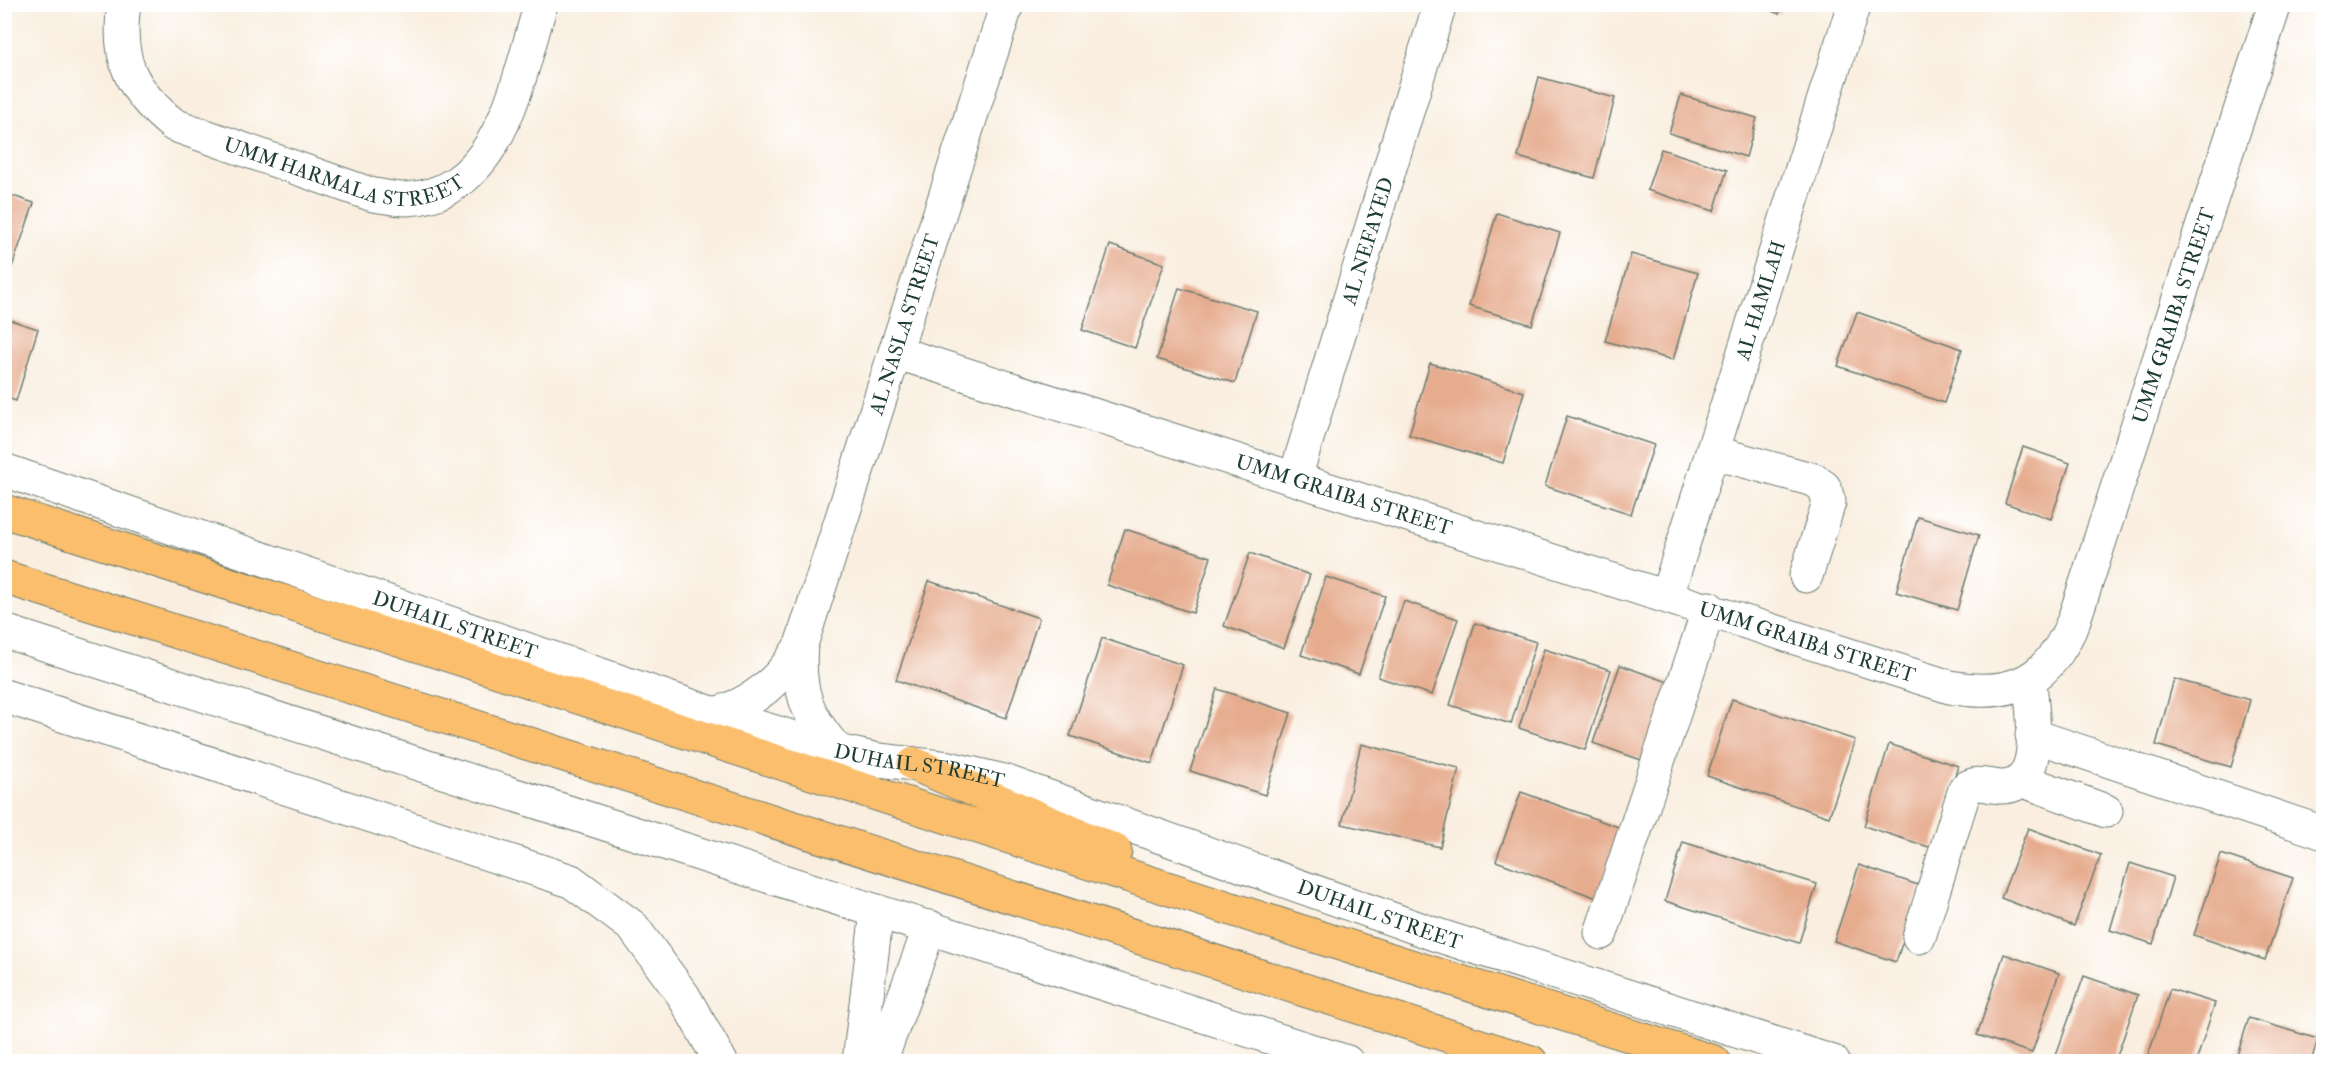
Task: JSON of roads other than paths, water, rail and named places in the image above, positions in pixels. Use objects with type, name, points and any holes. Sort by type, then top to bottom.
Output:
[{"type":"main road","name":"DUHAIL STREET","points":[[4,511],[1293,929],[1714,1062]]},
{"type":"main road","points":[[4,577],[1531,1062]]},
{"type":"main road","points":[[914,764],[1293,929]]},
{"type":"street","name":"UMM HARMALA STREET","points":[[124,4],[120,33],[124,60],[135,86],[152,108],[174,125],[373,195],[405,199],[437,192],[466,177],[488,153],[503,124],[541,4]]},
{"type":"street","name":"AL NASLA STREET","points":[[837,752],[809,714],[802,691],[799,668],[801,645],[1007,4]]},
{"type":"street","name":"AL NEFAYED","points":[[1296,478],[1440,4]]},
{"type":"street","name":"AL HAMLAH","points":[[1667,595],[1854,4]]},
{"type":"street","name":"UMM GRAIBA STREET","points":[[895,352],[1709,608],[1950,687],[1977,692],[2004,690],[2030,680],[2050,664],[2065,643],[2275,4]]},
{"type":"street","points":[[1712,452],[1814,480],[1824,488],[1829,502],[1806,576]]},
{"type":"street","name":"DUHAIL STREET","points":[[4,470],[715,714],[837,752],[949,768],[1004,781],[1434,934],[1833,1062]]},
{"type":"street","points":[[1601,933],[1709,608]]},
{"type":"street","points":[[4,632],[1347,1062]]},
{"type":"street","name":"AL NASLA STREET","points":[[715,714],[737,708],[775,682],[801,645]]},
{"type":"street","points":[[1919,937],[1965,789],[1977,783],[2006,787],[2021,780],[2031,767],[2030,680]]},
{"type":"street","points":[[4,696],[572,881],[633,927],[683,995],[721,1062]]},
{"type":"street","points":[[2032,735],[2324,833]]},
{"type":"street","points":[[2021,780],[2106,810]]},
{"type":"street","points":[[859,1062],[877,911]]},
{"type":"street","points":[[880,1062],[930,927]]},
{"type":"street","points":[[868,979],[907,989]]}]
